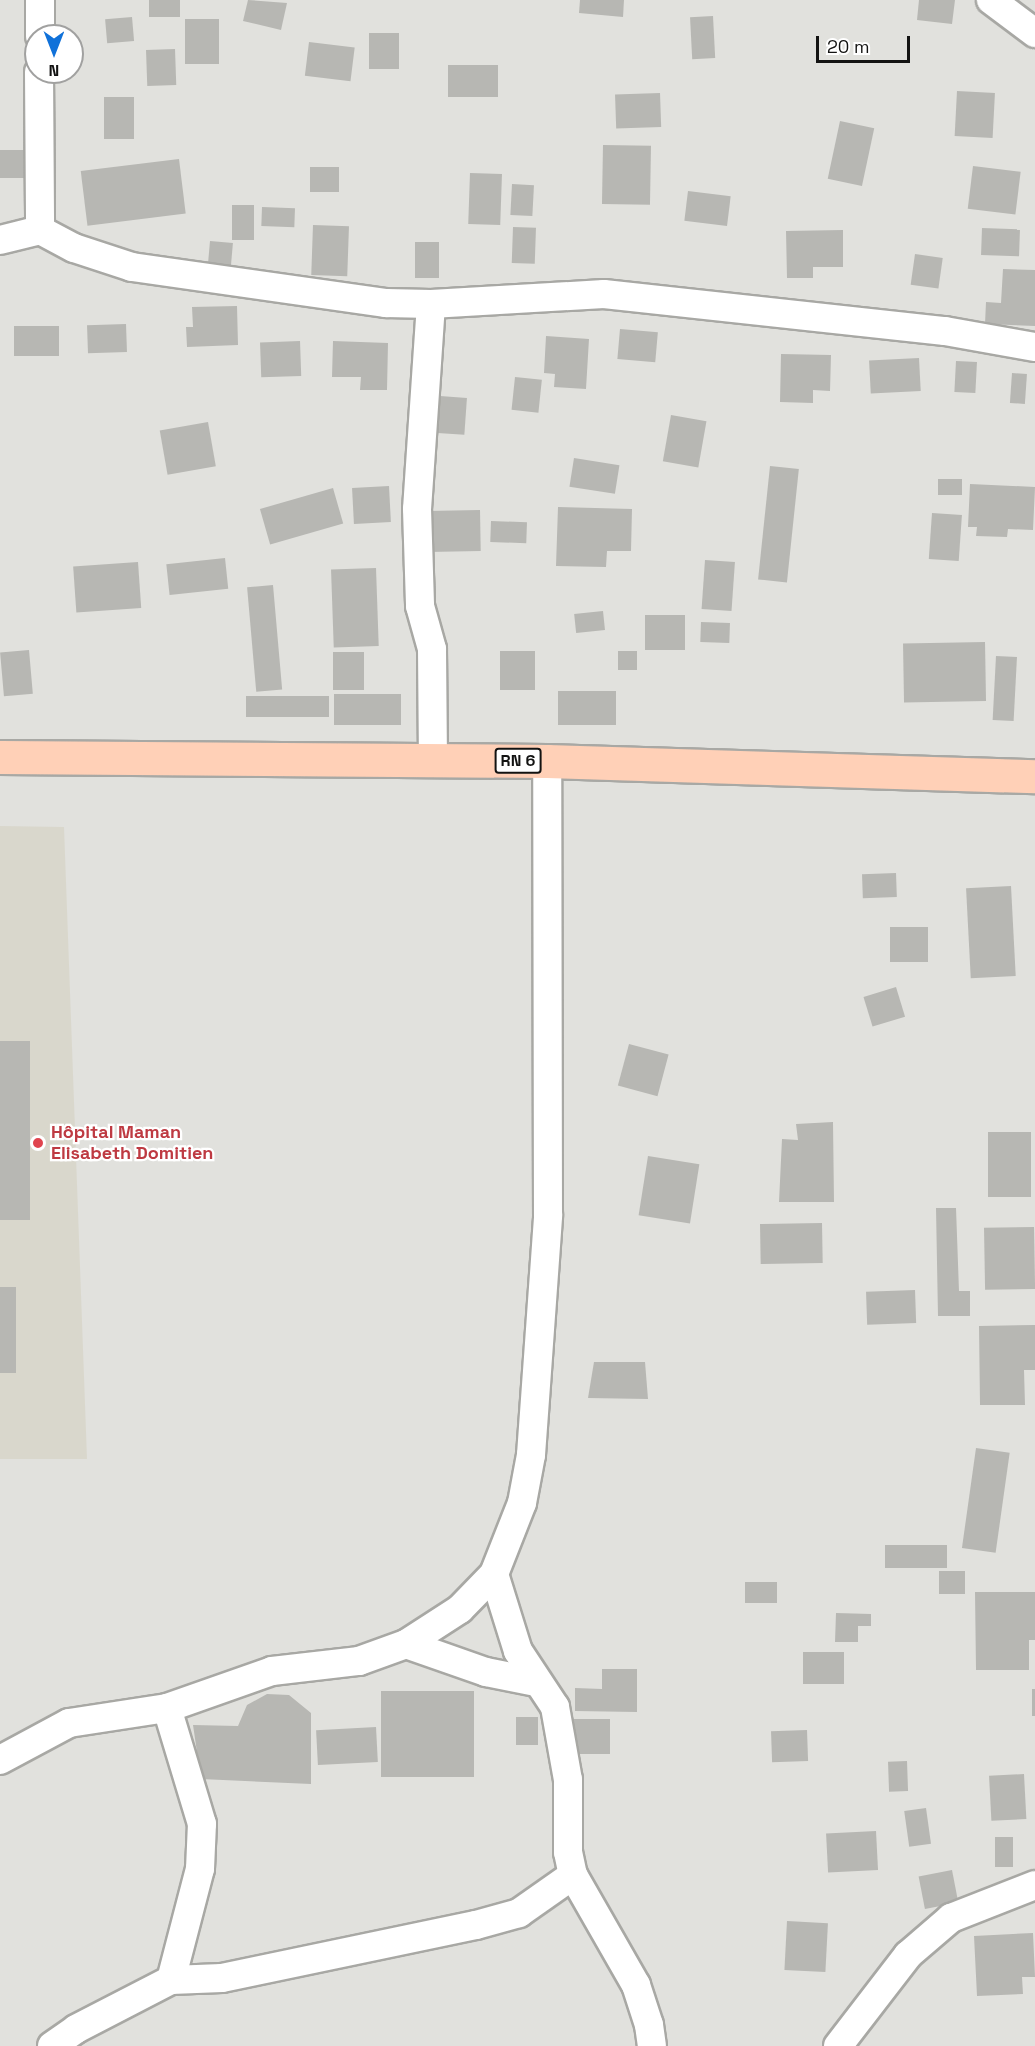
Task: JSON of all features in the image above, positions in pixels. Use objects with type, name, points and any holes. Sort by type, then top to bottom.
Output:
[{"type":"main road","name":"RN 6","points":[[0,757],[547,761],[1035,776]]},
{"type":"street","points":[[40,0],[40,24]]},
{"type":"street","points":[[991,0],[1035,33]]},
{"type":"street","points":[[39,84],[40,230]]},
{"type":"street","points":[[0,240],[40,230],[74,248],[132,267],[232,284],[386,303],[431,304],[604,294],[945,331],[1035,346]]},
{"type":"street","points":[[431,304],[417,509],[420,606],[432,649],[433,760]]},
{"type":"street","points":[[0,1760],[69,1723],[167,1708],[272,1671],[359,1661],[406,1644],[460,1609],[494,1574],[522,1503],[531,1455],[548,1215],[547,761]]},
{"type":"street","points":[[494,1574],[518,1651],[536,1682],[555,1707],[568,1780],[568,1852],[573,1875],[636,1985],[649,2025],[652,2046]]},
{"type":"street","points":[[406,1644],[486,1672],[536,1682]]},
{"type":"street","points":[[167,1708],[202,1824],[200,1869],[171,1980]]},
{"type":"street","points":[[52,2046],[171,1980],[222,1978],[476,1925],[519,1913],[573,1875]]},
{"type":"street","points":[[838,2046],[908,1955],[951,1918],[1035,1885]]},
{"type":"shaded area","name":"Hôpital Maman Elisabeth Domitien","points":[[0,826],[64,827],[87,1459],[0,1459]]},
{"type":"building","points":[[149,0],[180,0],[180,17],[149,17]]},
{"type":"building","points":[[248,0],[287,3],[281,30],[243,21]]},
{"type":"building","points":[[580,0],[624,0],[623,17],[579,13]]},
{"type":"building","points":[[919,0],[955,0],[952,24],[917,20]]},
{"type":"building","points":[[713,16],[715,58],[692,59],[690,17]]},
{"type":"building","points":[[132,17],[134,41],[107,43],[105,19]]},
{"type":"building","points":[[185,19],[219,19],[219,64],[185,64]]},
{"type":"building","points":[[369,33],[399,33],[399,69],[369,69]]},
{"type":"building","points":[[309,42],[355,48],[351,81],[305,76]]},
{"type":"building","points":[[175,49],[176,85],[147,86],[146,50]]},
{"type":"building","points":[[448,65],[498,65],[498,97],[448,97]]},
{"type":"building","points":[[957,91],[995,93],[993,138],[955,136]]},
{"type":"building","points":[[660,93],[661,127],[616,129],[615,95]]},
{"type":"building","points":[[104,97],[134,97],[134,139],[104,139]]},
{"type":"building","points":[[840,121],[874,128],[862,186],[828,179]]},
{"type":"building","points":[[603,145],[651,146],[650,205],[602,204]]},
{"type":"building","points":[[0,150],[25,150],[25,178],[0,178]]},
{"type":"building","points":[[179,159],[186,214],[87,226],[81,171]]},
{"type":"building","points":[[973,166],[1021,172],[1015,215],[968,209]]},
{"type":"building","points":[[310,167],[339,167],[339,192],[310,192]]},
{"type":"building","points":[[470,173],[502,174],[500,225],[468,224]]},
{"type":"building","points":[[512,184],[534,185],[532,216],[510,215]]},
{"type":"building","points":[[688,191],[731,196],[727,226],[684,221]]},
{"type":"building","points":[[232,205],[254,205],[254,240],[232,240]]},
{"type":"building","points":[[262,207],[295,208],[294,227],[261,226]]},
{"type":"building","points":[[313,225],[349,226],[347,276],[311,275]]},
{"type":"building","points":[[513,227],[536,228],[535,264],[512,263]]},
{"type":"building","points":[[982,228],[1020,229],[1019,256],[981,255]]},
{"type":"building","points":[[843,230],[843,267],[813,267],[813,278],[787,278],[786,231]]},
{"type":"building","points":[[210,241],[233,243],[230,276],[207,274]]},
{"type":"building","points":[[415,242],[439,242],[439,278],[415,278]]},
{"type":"building","points":[[915,254],[943,258],[938,289],[911,285]]},
{"type":"building","points":[[1003,269],[1035,270],[1035,326],[985,324],[986,302],[1001,303]]},
{"type":"building","points":[[237,306],[238,345],[187,347],[186,327],[193,327],[192,307]]},
{"type":"building","points":[[126,324],[127,352],[88,353],[87,325]]},
{"type":"building","points":[[14,326],[59,326],[59,356],[14,356]]},
{"type":"building","points":[[620,329],[658,332],[655,362],[617,359]]},
{"type":"building","points":[[546,336],[589,339],[586,389],[554,387],[555,374],[544,373]]},
{"type":"building","points":[[300,341],[301,376],[261,377],[260,342]]},
{"type":"building","points":[[333,341],[388,343],[387,390],[360,390],[361,377],[332,377]]},
{"type":"building","points":[[781,354],[831,355],[830,391],[813,390],[813,403],[780,402]]},
{"type":"building","points":[[919,358],[921,391],[871,394],[869,361]]},
{"type":"building","points":[[956,361],[977,362],[975,393],[954,392]]},
{"type":"building","points":[[1012,373],[1027,374],[1025,404],[1010,403]]},
{"type":"building","points":[[515,377],[542,380],[538,413],[512,410]]},
{"type":"building","points":[[440,396],[467,398],[464,435],[437,433]]},
{"type":"building","points":[[671,415],[706,421],[698,468],[663,461]]},
{"type":"building","points":[[208,422],[216,466],[168,475],[160,431]]},
{"type":"building","points":[[574,458],[619,465],[615,494],[569,487]]},
{"type":"building","points":[[770,466],[799,469],[787,582],[758,579]]},
{"type":"building","points":[[938,479],[962,479],[962,495],[938,495]]},
{"type":"building","points":[[970,484],[1035,487],[1033,530],[1008,529],[1007,537],[976,536],[977,527],[968,527]]},
{"type":"building","points":[[389,486],[391,522],[354,524],[352,488]]},
{"type":"building","points":[[333,488],[343,524],[270,545],[260,509]]},
{"type":"building","points":[[558,507],[632,509],[631,551],[607,551],[606,567],[556,566]]},
{"type":"building","points":[[480,510],[481,551],[428,552],[427,511]]},
{"type":"building","points":[[932,513],[962,515],[959,561],[929,559]]},
{"type":"building","points":[[491,521],[527,522],[526,543],[490,542]]},
{"type":"building","points":[[225,558],[228,589],[170,595],[166,564]]},
{"type":"building","points":[[705,560],[735,562],[732,611],[702,609]]},
{"type":"building","points":[[138,562],[141,608],[76,612],[73,567]]},
{"type":"building","points":[[376,568],[379,646],[334,648],[331,570]]},
{"type":"building","points":[[273,585],[282,690],[256,692],[247,587]]},
{"type":"building","points":[[603,611],[605,630],[576,633],[574,614]]},
{"type":"building","points":[[645,615],[685,615],[685,650],[645,650]]},
{"type":"building","points":[[701,622],[730,623],[729,643],[700,642]]},
{"type":"building","points":[[985,642],[986,701],[904,702],[903,643]]},
{"type":"building","points":[[29,650],[33,694],[4,696],[0,653]]},
{"type":"building","points":[[500,651],[535,651],[535,690],[500,690]]},
{"type":"building","points":[[618,651],[637,651],[637,670],[618,670]]},
{"type":"building","points":[[333,652],[364,652],[364,690],[333,690]]},
{"type":"building","points":[[996,656],[1017,657],[1014,721],[993,720]]},
{"type":"building","points":[[558,691],[616,691],[616,725],[558,725]]},
{"type":"building","points":[[334,694],[401,694],[401,725],[334,725]]},
{"type":"building","points":[[246,696],[329,696],[329,717],[246,717]]},
{"type":"building","points":[[896,873],[897,897],[863,898],[862,874]]},
{"type":"building","points":[[1011,886],[1016,976],[971,978],[966,888]]},
{"type":"building","points":[[890,927],[928,927],[928,962],[890,962]]},
{"type":"building","points":[[896,987],[905,1017],[873,1027],[863,997]]},
{"type":"building","points":[[0,1041],[30,1041],[30,1220],[0,1220]]},
{"type":"building","points":[[629,1044],[669,1055],[657,1096],[618,1086]]},
{"type":"building","points":[[833,1122],[834,1202],[779,1202],[782,1139],[798,1140],[796,1124]]},
{"type":"building","points":[[988,1132],[1031,1132],[1031,1197],[988,1197]]},
{"type":"building","points":[[648,1156],[699,1164],[690,1223],[639,1215]]},
{"type":"building","points":[[936,1208],[956,1208],[959,1291],[970,1291],[970,1316],[938,1316]]},
{"type":"building","points":[[822,1223],[823,1263],[761,1264],[760,1224]]},
{"type":"building","points":[[1034,1227],[1035,1289],[985,1290],[984,1228]]},
{"type":"building","points":[[0,1287],[16,1287],[16,1373],[0,1373]]},
{"type":"building","points":[[915,1290],[916,1323],[867,1325],[866,1292]]},
{"type":"building","points":[[1035,1325],[1035,1370],[1024,1370],[1025,1405],[980,1405],[979,1326]]},
{"type":"building","points":[[594,1362],[645,1362],[648,1399],[588,1398]]},
{"type":"building","points":[[976,1448],[1010,1453],[996,1553],[962,1548]]},
{"type":"building","points":[[885,1545],[947,1545],[947,1568],[885,1568]]},
{"type":"building","points":[[939,1571],[965,1571],[965,1594],[939,1594]]},
{"type":"building","points":[[745,1582],[777,1582],[777,1603],[745,1603]]},
{"type":"building","points":[[975,1592],[1035,1592],[1035,1640],[1029,1640],[1029,1670],[976,1670]]},
{"type":"building","points":[[836,1613],[871,1614],[871,1626],[858,1626],[858,1642],[835,1642]]},
{"type":"building","points":[[803,1652],[844,1652],[844,1684],[803,1684]]},
{"type":"building","points":[[602,1669],[637,1669],[637,1712],[575,1711],[575,1688],[602,1689]]},
{"type":"building","points":[[1032,1689],[1035,1689],[1035,1716],[1032,1716]]},
{"type":"building","points":[[381,1691],[474,1691],[474,1777],[381,1777]]},
{"type":"building","points":[[267,1694],[289,1695],[311,1713],[311,1784],[201,1779],[193,1725],[238,1726],[247,1705]]},
{"type":"building","points":[[516,1717],[538,1717],[538,1745],[516,1745]]},
{"type":"building","points":[[571,1719],[610,1719],[610,1754],[571,1754]]},
{"type":"building","points":[[376,1727],[378,1762],[318,1765],[316,1730]]},
{"type":"building","points":[[807,1730],[808,1761],[772,1762],[771,1731]]},
{"type":"building","points":[[907,1761],[908,1791],[889,1792],[888,1762]]},
{"type":"building","points":[[1024,1774],[1026,1819],[991,1821],[989,1776]]},
{"type":"building","points":[[926,1808],[931,1844],[909,1847],[904,1811]]},
{"type":"building","points":[[876,1831],[878,1870],[828,1873],[826,1834]]},
{"type":"building","points":[[995,1837],[1013,1837],[1013,1867],[995,1867]]},
{"type":"building","points":[[952,1870],[958,1902],[925,1909],[919,1876]]},
{"type":"building","points":[[787,1921],[828,1923],[825,1972],[784,1970]]},
{"type":"building","points":[[1033,1933],[1035,1977],[1022,1977],[1023,1994],[977,1996],[974,1936]]},
{"type":"place","name":"Hôpital Maman Elisabeth Domitien","points":[[38,1143]]}]
